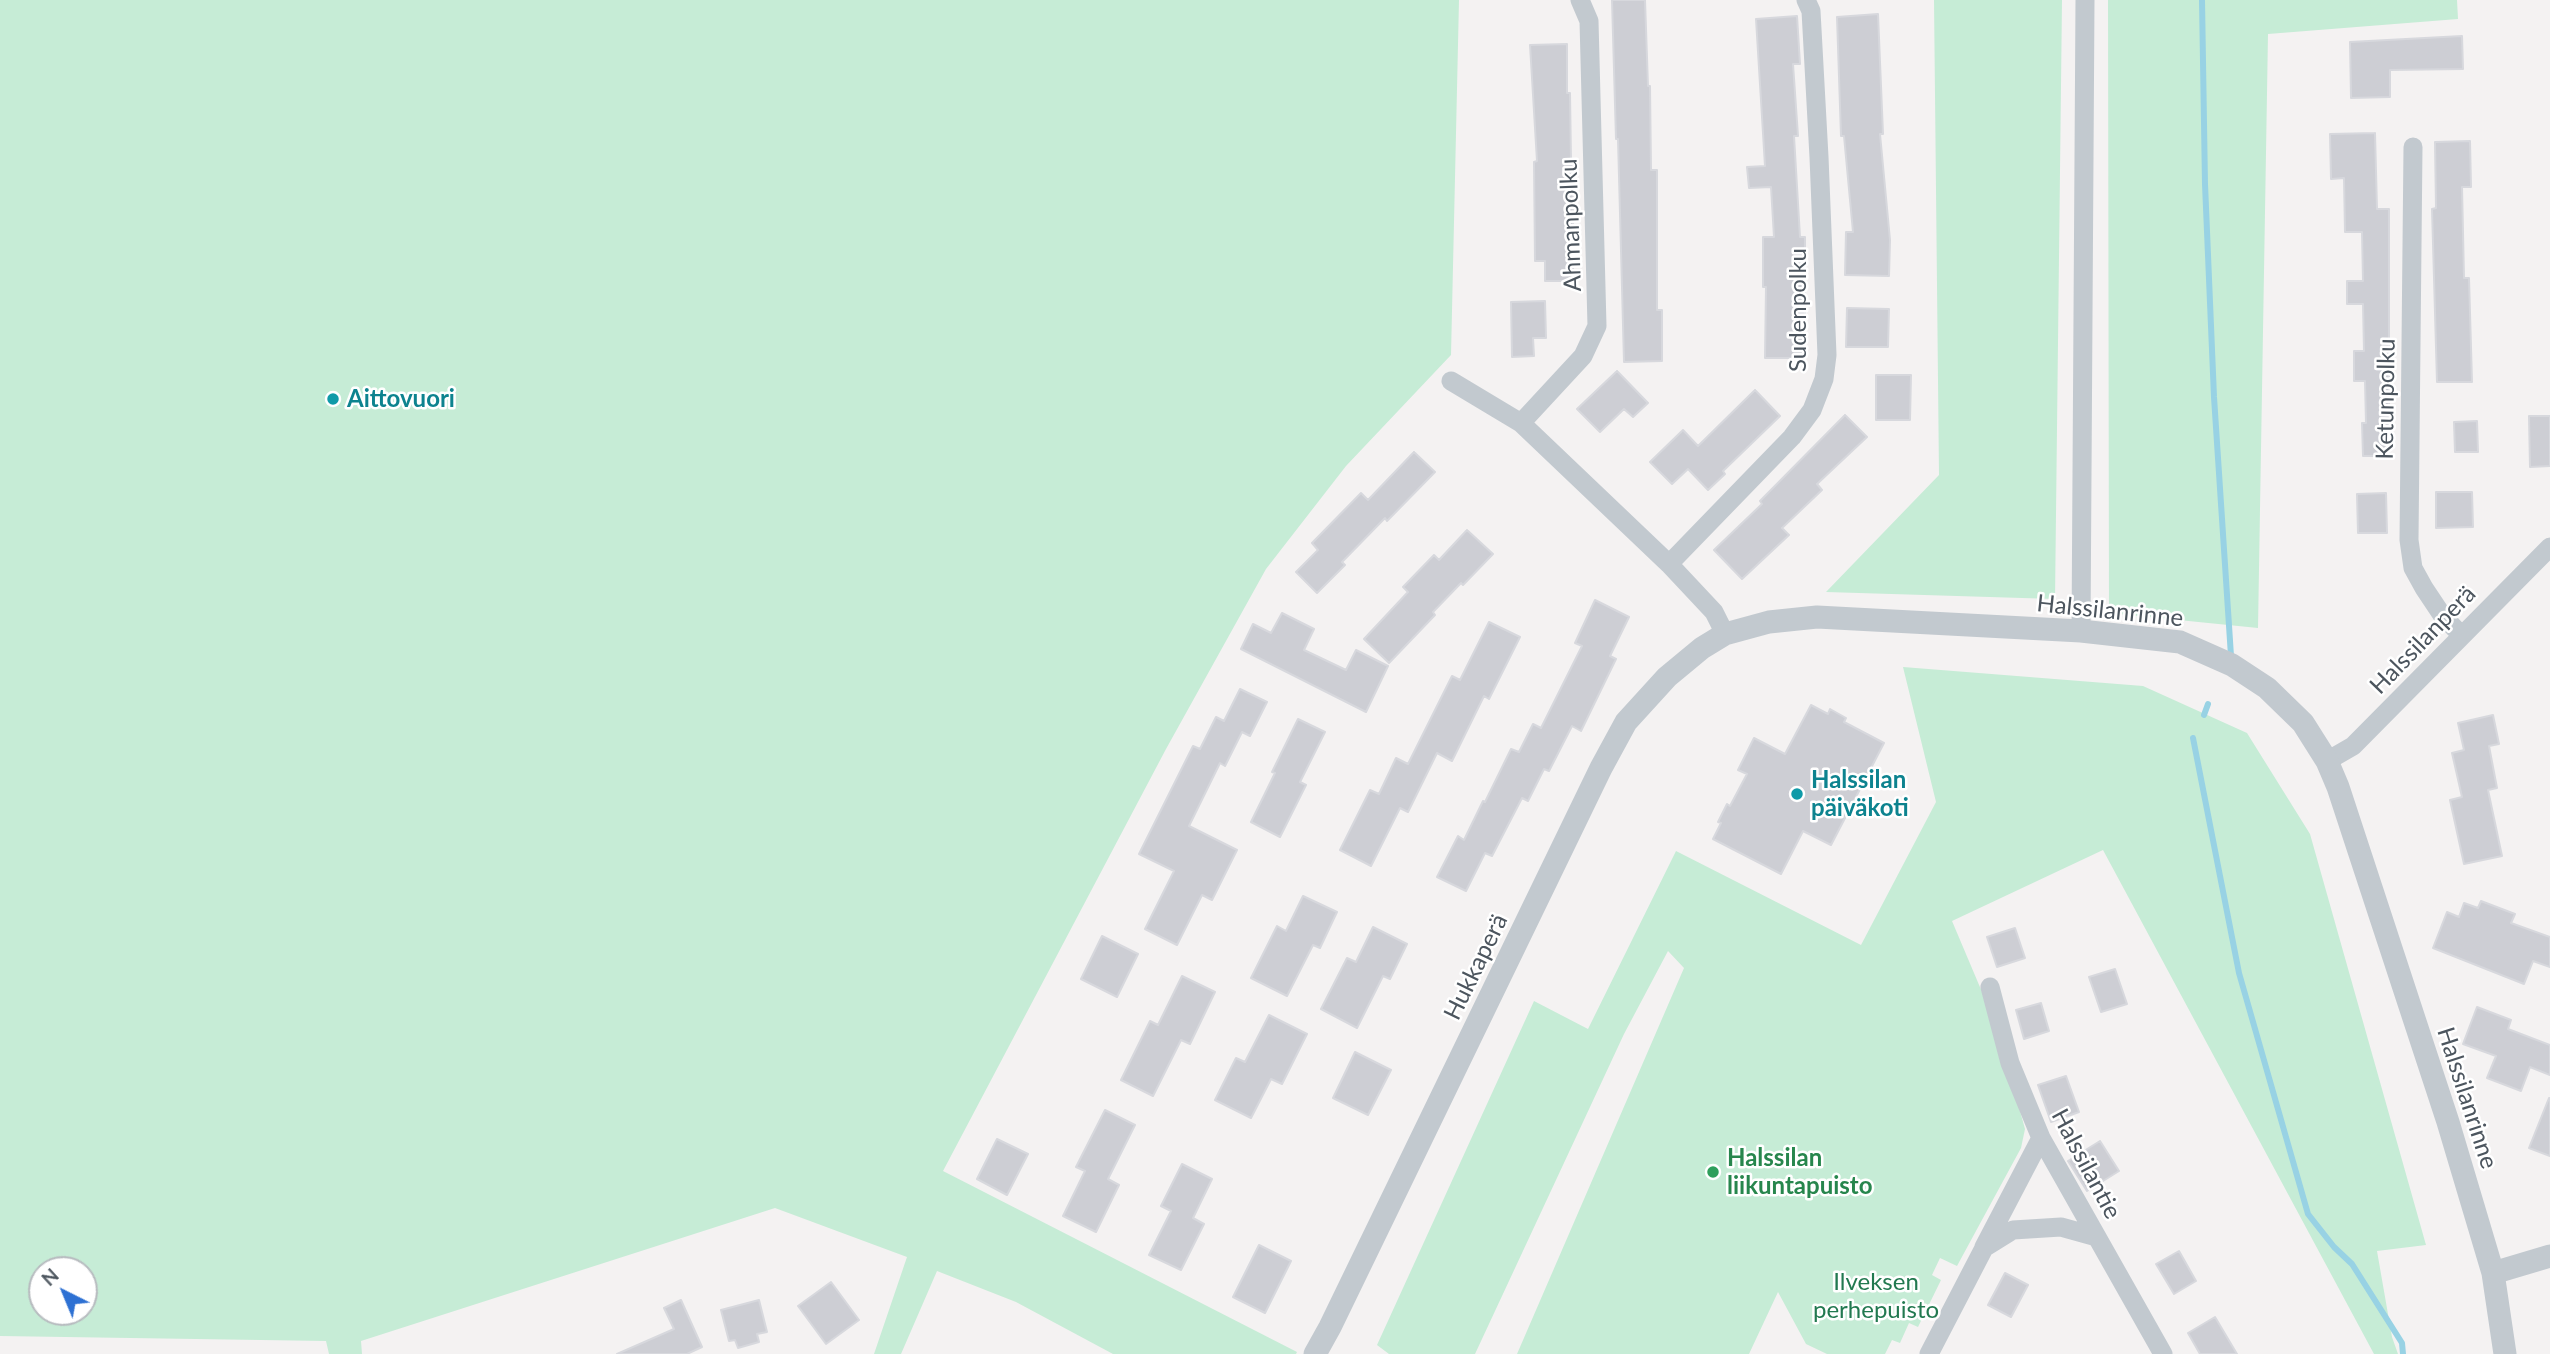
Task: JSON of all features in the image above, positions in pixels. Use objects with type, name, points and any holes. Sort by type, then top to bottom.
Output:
[{"type":"street","name":"Ahmanpolku","points":[[1521,423],[1583,356],[1597,326],[1589,21],[1580,0]]},
{"type":"street","name":"Sudenpolku","points":[[1669,564],[1792,437],[1812,410],[1824,379],[1827,355],[1819,156],[1811,11],[1806,0]]},
{"type":"street","points":[[2081,631],[2085,0]]},
{"type":"street","name":"Ketunpolku","points":[[2413,147],[2409,540],[2413,568],[2442,615],[2461,635]]},
{"type":"street","points":[[1451,381],[1521,423],[1669,564],[1714,612],[1725,634]]},
{"type":"street","name":"Halssilanperä","points":[[2327,761],[2353,746],[2550,547]]},
{"type":"street","name":"Halssilanrinne","points":[[1725,634],[1769,622],[1817,617],[2081,631],[2180,642],[2232,665],[2267,688],[2302,723],[2327,761],[2338,787],[2448,1122],[2493,1273],[2505,1354]]},
{"type":"street","name":"Hukkaperä","points":[[1315,1354],[1601,768],[1626,722],[1667,677],[1702,648],[1725,634]]},
{"type":"street","name":"Halssilantie","points":[[1990,987],[2010,1063],[2041,1138],[2163,1354]]},
{"type":"street","points":[[1929,1354],[2041,1138]]},
{"type":"street","points":[[1984,1248],[2013,1230],[2061,1227],[2097,1237]]},
{"type":"street","points":[[2493,1273],[2550,1256]]},
{"type":"green space","points":[[0,0],[1459,0],[1451,355],[1346,466],[1266,569],[1166,749],[943,1171],[1297,1352],[1296,1354],[1113,1354],[1016,1302],[937,1271],[901,1354],[874,1354],[907,1257],[775,1208],[361,1341],[362,1354],[329,1354],[326,1341],[0,1336]]},
{"type":"green space","points":[[1934,0],[2062,0],[2055,599],[1826,592],[1939,475]]},
{"type":"green space","points":[[2108,0],[2457,0],[2458,19],[2268,34],[2258,628],[2109,613]]},
{"type":"green space","name":"Ilveksen perhepuisto","points":[[1903,667],[2143,686],[2247,733],[2310,834],[2426,1245],[2377,1251],[2392,1337],[2398,1354],[2374,1354],[2103,850],[1952,921],[1996,1025],[2025,1129],[2021,1148],[1957,1266],[1940,1258],[1932,1275],[1941,1280],[1918,1327],[1909,1323],[1900,1343],[1892,1340],[1885,1354],[1827,1354],[1806,1344],[1778,1292],[1749,1354],[1517,1354],[1684,968],[1668,951],[1624,1034],[1475,1354],[1389,1354],[1377,1345],[1534,1001],[1588,1029],[1676,851],[1861,945],[1936,802]]},
{"type":"building","points":[[1612,0],[1645,0],[1651,170],[1657,170],[1657,310],[1662,310],[1662,361],[1624,362]]},
{"type":"building","points":[[1878,14],[1883,134],[1880,134],[1890,240],[1889,276],[1845,275],[1846,232],[1853,232],[1844,136],[1841,136],[1837,17]]},
{"type":"building","points":[[1797,16],[1800,64],[1793,64],[1798,136],[1794,136],[1800,237],[1805,237],[1805,358],[1765,358],[1766,287],[1763,287],[1763,237],[1774,237],[1771,187],[1749,188],[1747,167],[1765,166],[1756,19]]},
{"type":"building","points":[[2462,36],[2463,69],[2390,70],[2390,97],[2351,98],[2350,42]]},
{"type":"building","points":[[1567,44],[1567,93],[1570,93],[1573,161],[1573,281],[1545,281],[1545,261],[1535,261],[1534,162],[1537,161],[1530,45]]},
{"type":"building","points":[[2375,133],[2377,209],[2389,209],[2389,456],[2363,456],[2362,423],[2366,423],[2365,381],[2354,381],[2354,351],[2364,351],[2363,304],[2347,304],[2347,281],[2363,281],[2362,232],[2345,232],[2344,178],[2331,179],[2330,134]]},
{"type":"building","points":[[2470,141],[2471,187],[2462,187],[2464,278],[2469,278],[2472,382],[2437,382],[2432,209],[2436,208],[2435,142]]},
{"type":"building","points":[[1545,301],[1546,338],[1533,338],[1534,356],[1512,357],[1511,302]]},
{"type":"building","points":[[1847,308],[1889,309],[1888,347],[1846,347]]},
{"type":"building","points":[[1617,371],[1648,403],[1633,417],[1624,409],[1600,432],[1577,409]]},
{"type":"building","points":[[1876,375],[1911,375],[1910,420],[1876,420]]},
{"type":"building","points":[[1755,390],[1780,416],[1723,471],[1725,474],[1708,490],[1688,469],[1672,484],[1650,462],[1683,430],[1698,446]]},
{"type":"building","points":[[1845,415],[1867,437],[1817,484],[1822,490],[1782,528],[1789,535],[1742,579],[1714,550],[1762,504],[1760,501]]},
{"type":"building","points":[[2529,416],[2550,416],[2550,466],[2530,467]]},
{"type":"building","points":[[2477,421],[2478,452],[2455,452],[2454,422]]},
{"type":"building","points":[[1414,452],[1435,472],[1342,562],[1345,565],[1317,593],[1296,572],[1318,550],[1312,543],[1361,493],[1368,500]]},
{"type":"building","points":[[2436,492],[2472,492],[2473,527],[2436,528]]},
{"type":"building","points":[[2386,493],[2387,533],[2358,533],[2357,494]]},
{"type":"building","points":[[1467,530],[1493,554],[1433,612],[1435,615],[1389,663],[1364,639],[1408,592],[1403,587],[1434,555],[1439,560]]},
{"type":"building","points":[[1595,600],[1629,617],[1610,656],[1616,659],[1581,731],[1572,726],[1549,771],[1544,769],[1528,801],[1522,798],[1492,856],[1485,853],[1466,891],[1437,877],[1458,836],[1464,840],[1511,749],[1519,752],[1533,724],[1541,728],[1582,646],[1575,643]]},
{"type":"building","points":[[1282,613],[1314,629],[1304,650],[1346,670],[1356,650],[1388,666],[1366,712],[1241,649],[1253,624],[1271,633]]},
{"type":"building","points":[[1489,622],[1520,637],[1489,699],[1484,696],[1452,761],[1437,753],[1408,812],[1400,808],[1371,866],[1340,850],[1370,790],[1379,794],[1396,758],[1408,764],[1452,676],[1460,680]]},
{"type":"building","points":[[1240,689],[1267,702],[1250,736],[1242,732],[1225,766],[1220,763],[1189,826],[1237,850],[1212,900],[1202,895],[1177,945],[1145,929],[1174,871],[1139,854],[1193,746],[1200,749],[1216,717],[1224,721]]},
{"type":"building","name":"Halssilan päiväkoti","points":[[1811,705],[1828,714],[1830,709],[1846,718],[1844,722],[1884,743],[1831,845],[1803,831],[1781,874],[1713,839],[1727,804],[1730,806],[1747,774],[1738,770],[1754,738],[1785,754]]},
{"type":"building","points":[[2493,715],[2499,744],[2489,746],[2497,788],[2488,790],[2502,856],[2464,864],[2450,800],[2462,797],[2452,753],[2464,750],[2458,723]]},
{"type":"building","points":[[1298,719],[1325,732],[1300,782],[1306,785],[1280,837],[1251,822]]},
{"type":"building","points":[[1303,896],[1337,912],[1320,948],[1313,945],[1287,996],[1251,978],[1277,926],[1286,931]]},
{"type":"building","points":[[2481,901],[2515,914],[2511,923],[2550,937],[2550,967],[2533,961],[2524,984],[2433,948],[2447,912],[2459,917],[2464,903],[2478,908]]},
{"type":"building","points":[[1373,927],[1407,944],[1390,979],[1383,976],[1357,1028],[1321,1009],[1347,958],[1356,962]]},
{"type":"building","points":[[2015,928],[2025,958],[1997,967],[1987,937]]},
{"type":"building","points":[[1102,936],[1138,954],[1117,997],[1081,979]]},
{"type":"building","points":[[2115,969],[2127,1004],[2101,1012],[2089,977]]},
{"type":"building","points":[[1182,976],[1215,992],[1190,1044],[1181,1040],[1153,1096],[1121,1080],[1150,1021],[1158,1025]]},
{"type":"building","points":[[2041,1003],[2049,1031],[2024,1039],[2016,1010]]},
{"type":"building","points":[[2477,1007],[2511,1020],[2508,1029],[2550,1045],[2550,1075],[2530,1067],[2521,1091],[2487,1078],[2496,1056],[2463,1044]]},
{"type":"building","points":[[1269,1015],[1307,1034],[1282,1084],[1271,1079],[1251,1118],[1215,1100],[1236,1058],[1245,1062]]},
{"type":"building","points":[[1355,1052],[1391,1070],[1368,1115],[1333,1098]]},
{"type":"building","points":[[2066,1076],[2079,1112],[2051,1122],[2038,1085]]},
{"type":"building","points":[[2550,1098],[2550,1156],[2529,1148]]},
{"type":"building","points":[[1105,1110],[1135,1125],[1108,1179],[1119,1185],[1096,1232],[1063,1216],[1085,1171],[1076,1167]]},
{"type":"building","points":[[997,1139],[1028,1154],[1007,1195],[977,1179]]},
{"type":"building","points":[[2100,1141],[2119,1171],[2087,1191],[2068,1161]]},
{"type":"building","points":[[1182,1164],[1212,1179],[1193,1218],[1204,1224],[1181,1270],[1149,1255],[1171,1211],[1161,1206]]},
{"type":"building","points":[[1259,1245],[1291,1261],[1265,1313],[1233,1297]]},
{"type":"building","points":[[2179,1251],[2196,1281],[2174,1294],[2156,1264]]},
{"type":"building","points":[[2005,1273],[2028,1285],[2011,1317],[1988,1305]]},
{"type":"building","points":[[831,1282],[859,1320],[826,1344],[798,1306]]},
{"type":"building","points":[[681,1300],[702,1347],[687,1354],[617,1354],[674,1329],[664,1308]]},
{"type":"building","points":[[759,1300],[767,1332],[757,1334],[759,1342],[738,1348],[735,1340],[729,1341],[721,1310]]},
{"type":"building","points":[[2215,1317],[2237,1354],[2200,1354],[2188,1333]]},
{"type":"waterway","points":[[2202,0],[2205,184],[2214,397],[2231,656]]},
{"type":"waterway","points":[[2204,715],[2208,704]]},
{"type":"waterway","points":[[2193,738],[2239,973],[2308,1214],[2334,1247],[2352,1264],[2402,1343],[2403,1354]]},
{"type":"place","name":"Aittovuori","points":[[333,399]]},
{"type":"place","name":"Halssilan päiväkoti","points":[[1797,794]]},
{"type":"place","name":"Halssilan liikuntapuisto","points":[[1713,1172]]}]
